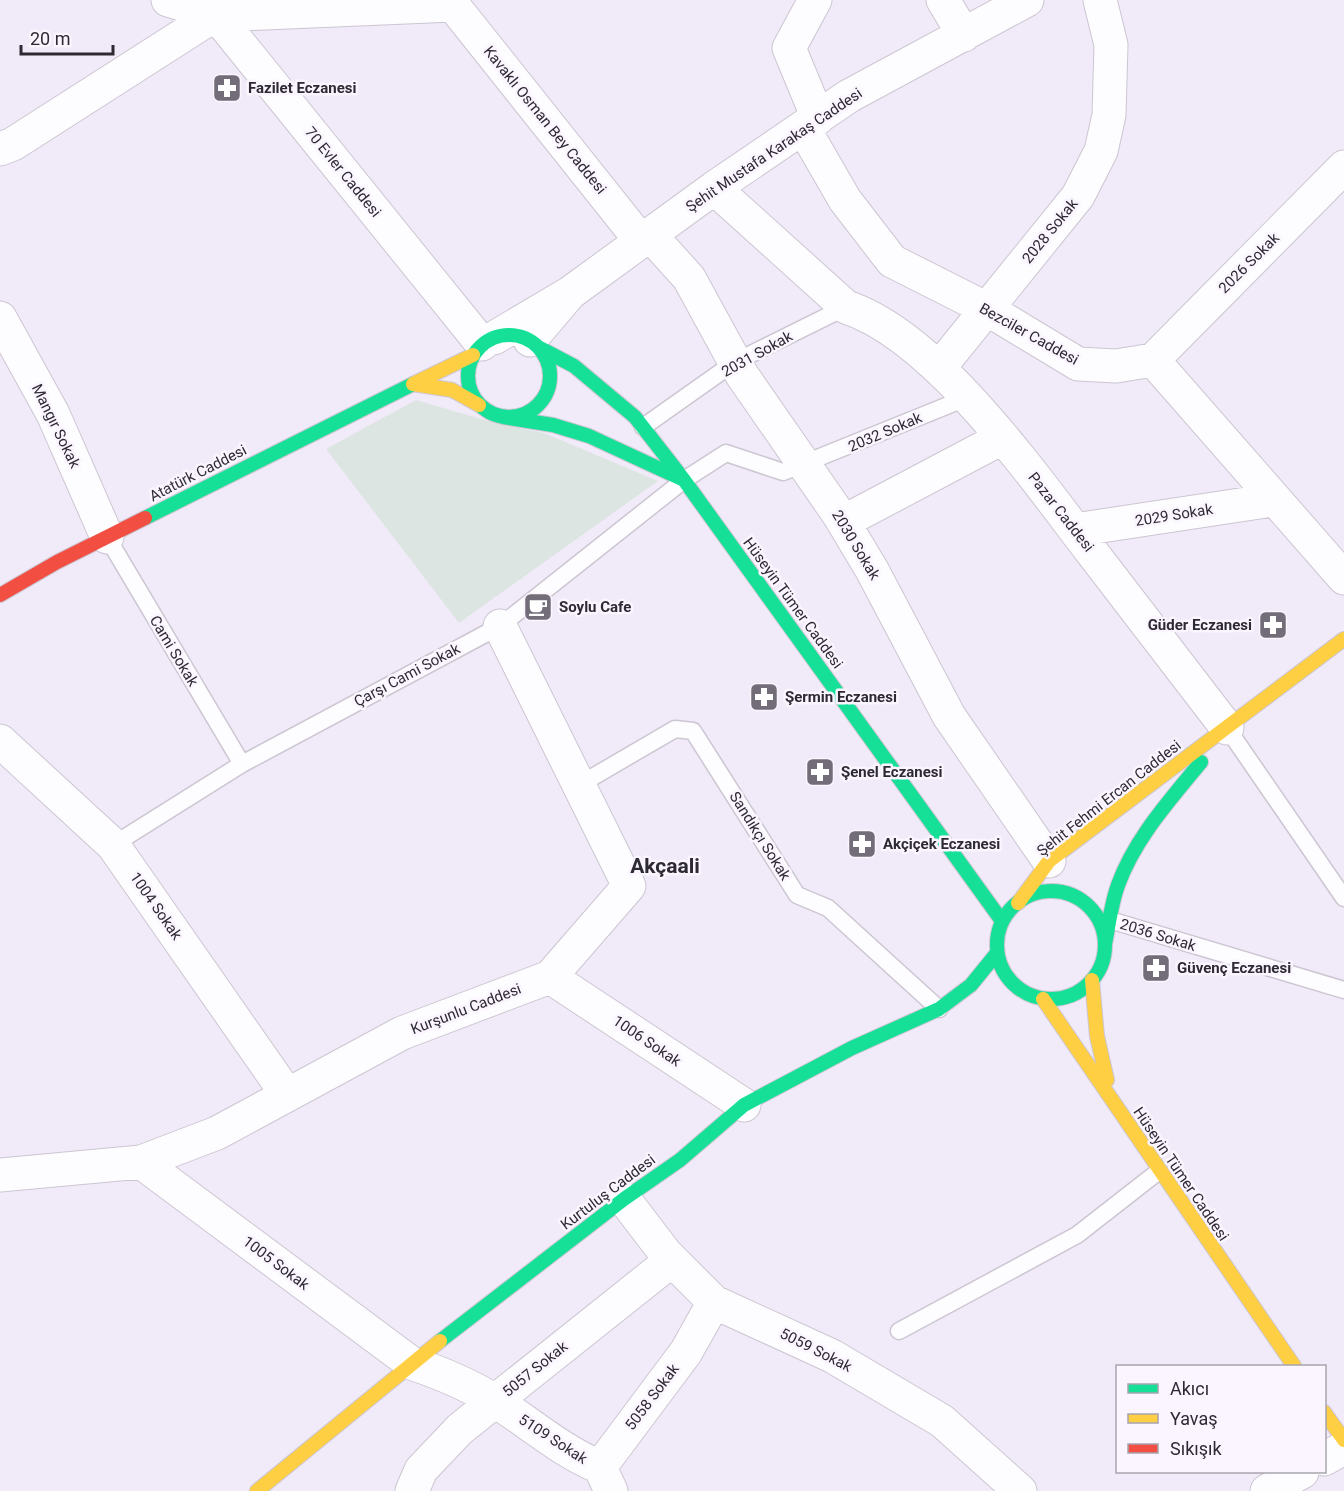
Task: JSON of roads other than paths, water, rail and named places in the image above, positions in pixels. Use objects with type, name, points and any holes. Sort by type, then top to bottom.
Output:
[{"type":"main road","points":[[479,405],[471,394],[468,368],[483,346],[507,335],[534,344],[549,364],[551,378],[547,392],[530,412],[516,417],[503,417]]},
{"type":"main road","name":"Hüseyin Tümer Caddesi","points":[[534,344],[574,366],[635,417],[684,480],[1002,921]]},
{"type":"main road","name":"Atatürk Caddesi","points":[[0,595],[107,537],[413,384],[483,346]]},
{"type":"main road","points":[[413,384],[452,390],[490,413],[503,417],[553,425],[589,436],[684,480]]},
{"type":"main road","name":"Şehit Fehmi Ercan Caddesi","points":[[1018,903],[1049,861],[1344,639]]},
{"type":"main road","name":"Şehit Fehmi Ercan Caddesi","points":[[1105,946],[1121,878],[1146,832],[1227,728]]},
{"type":"main road","points":[[1044,891],[1062,892],[1079,898],[1093,911],[1102,927],[1105,946],[1103,963],[1092,980],[1070,995],[1043,999],[1025,994],[1011,982],[1002,969],[997,952],[997,936],[1002,921],[1018,903],[1027,896],[1044,891]]},
{"type":"main road","name":"Kurtuluş Caddesi","points":[[257,1491],[411,1363],[624,1199],[680,1160],[744,1105],[852,1048],[939,1009],[971,985],[997,952]]},
{"type":"main road","points":[[1092,980],[1097,1036],[1112,1102]]},
{"type":"main road","name":"Hüseyin Tümer Caddesi","points":[[1043,999],[1293,1365]]},
{"type":"main road","points":[[1326,1415],[1344,1440]]},
{"type":"street","points":[[168,0],[219,5],[451,3]]},
{"type":"street","name":"Bezciler Caddesi","points":[[815,0],[789,48],[811,123],[845,200],[892,261],[987,309],[1078,364],[1116,366],[1153,360]]},
{"type":"street","points":[[943,0],[964,35]]},
{"type":"street","name":"Şehit Mustafa Karakaş Caddesi","points":[[570,293],[714,188],[849,96],[1027,0]]},
{"type":"street","name":"2028 Sokak","points":[[939,368],[1078,196],[1101,151],[1109,115],[1111,45],[1100,0]]},
{"type":"street","name":"Kavaklı Osman Bey Caddesi","points":[[451,3],[646,238]]},
{"type":"street","points":[[0,149],[219,5]]},
{"type":"street","name":"70 Evler Caddesi","points":[[219,5],[483,346]]},
{"type":"street","name":"2026 Sokak","points":[[1153,360],[1344,166]]},
{"type":"street","name":"Pazar Caddesi","points":[[714,188],[846,307],[868,314],[939,368],[1002,438],[1227,728]]},
{"type":"street","name":"2030 Sokak","points":[[646,238],[689,278],[735,362],[843,522],[872,570],[949,716],[1049,861]]},
{"type":"street","points":[[483,346],[570,293]]},
{"type":"street","points":[[534,344],[570,293]]},
{"type":"street","name":"Mangır Sokak","points":[[0,318],[53,414],[107,537]]},
{"type":"street","points":[[1153,360],[1273,500],[1344,578]]},
{"type":"street","points":[[843,522],[1002,438]]},
{"type":"street","name":"2029 Sokak","points":[[1075,530],[1273,500]]},
{"type":"street","name":"Kurşunlu Caddesi","points":[[0,1175],[141,1162],[217,1133],[286,1093],[402,1033],[550,977],[629,885],[500,626]]},
{"type":"street","name":"1004 Sokak","points":[[1,742],[113,845],[286,1093]]},
{"type":"street","name":"1006 Sokak","points":[[550,977],[744,1105]]},
{"type":"street","name":"1005 Sokak","points":[[141,1162],[411,1363]]},
{"type":"street","name":"5059 Sokak","points":[[624,1199],[672,1260],[714,1302],[832,1356],[942,1421],[1020,1491]]},
{"type":"street","name":"5057 Sokak","points":[[412,1491],[421,1470],[460,1429],[672,1260]]},
{"type":"street","name":"5058 Sokak","points":[[605,1479],[686,1352],[714,1302]]},
{"type":"street","name":"5109 Sokak","points":[[411,1363],[456,1379],[496,1401],[605,1479]]},
{"type":"street","points":[[1326,1458],[1344,1448]]},
{"type":"street","points":[[1267,1491],[1300,1473]]},
{"type":"lane","name":"2031 Sokak","points":[[643,427],[735,362],[846,307]]},
{"type":"lane","name":"2032 Sokak","points":[[684,480],[726,453],[783,472],[805,466],[966,398]]},
{"type":"lane","name":"Çarşı Cami Sokak","points":[[113,845],[242,764],[500,626],[684,480]]},
{"type":"lane","name":"Cami Sokak","points":[[107,537],[242,764]]},
{"type":"lane","name":"Pazar Caddesi","points":[[1227,728],[1344,898]]},
{"type":"lane","name":"Sandıkçı Sokak","points":[[579,785],[675,729],[693,731],[797,895],[828,908],[939,1009]]},
{"type":"lane","name":"2036 Sokak","points":[[1110,920],[1344,990]]},
{"type":"lane","points":[[899,1331],[1077,1235],[1159,1171]]},
{"type":"place","name":"Fazilet Eczanesi","points":[[227,88]]},
{"type":"place","name":"Soylu Cafe","points":[[538,607]]},
{"type":"place","name":"Güder Eczanesi","points":[[1273,625]]},
{"type":"place","name":"Şermin Eczanesi","points":[[764,697]]},
{"type":"place","name":"Şenel Eczanesi","points":[[820,772]]},
{"type":"place","name":"Akçiçek Eczanesi","points":[[862,844]]},
{"type":"place","name":"Güvenç Eczanesi","points":[[1156,968]]},
{"type":"district","name":"Akçaali","points":[[665,866]]}]
